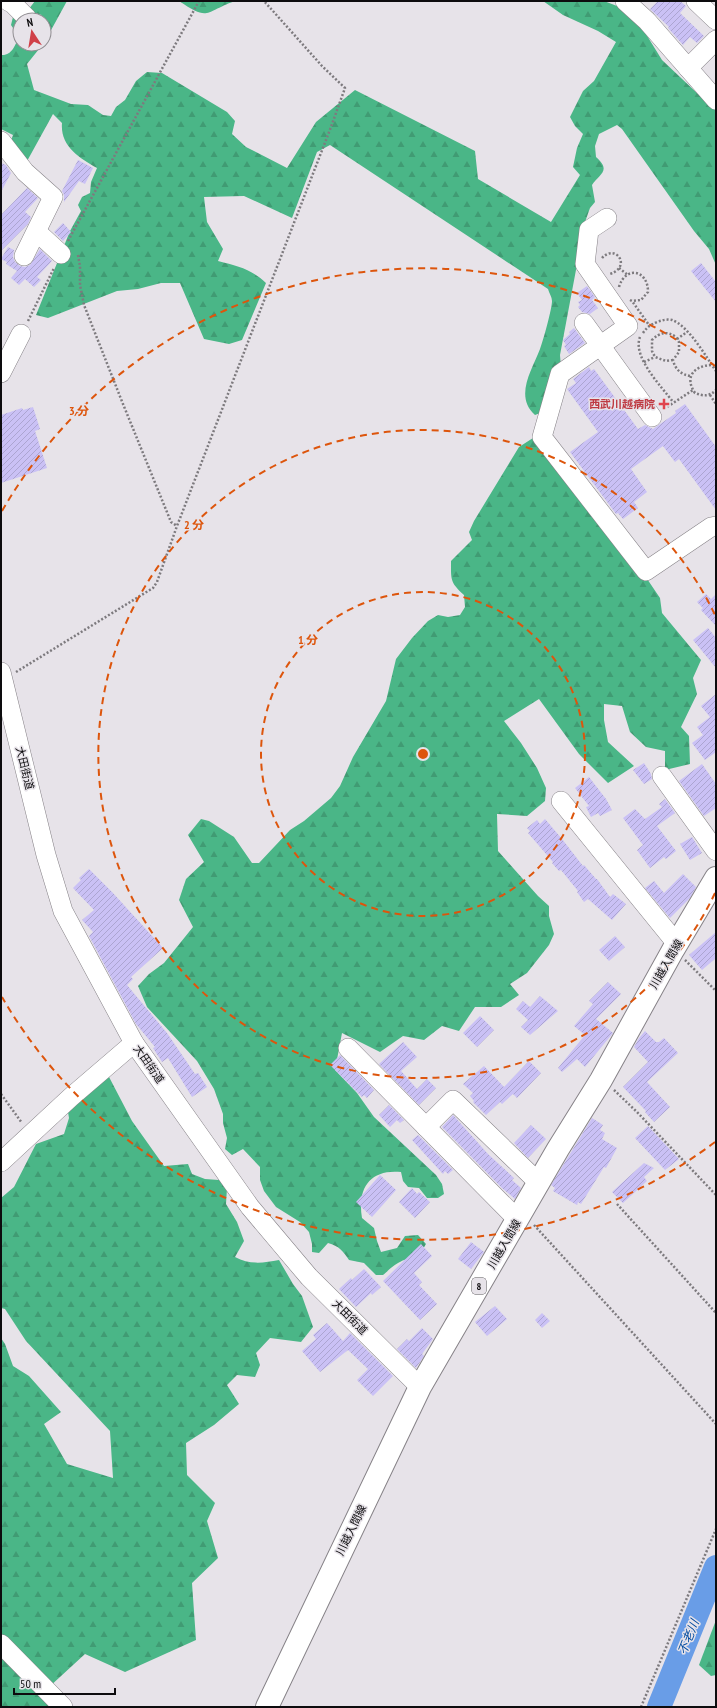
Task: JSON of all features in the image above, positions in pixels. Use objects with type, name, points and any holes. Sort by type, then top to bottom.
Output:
[{"type":"main road","name":"川越入間線","points":[[267,1707],[420,1387],[600,1080],[716,878]]},
{"type":"street","points":[[8,1],[21,12]]},
{"type":"street","points":[[625,1],[647,21],[716,100]]},
{"type":"street","points":[[696,1],[716,20]]},
{"type":"street","points":[[688,68],[716,40]]},
{"type":"street","points":[[1,141],[25,172],[53,197],[24,256]]},
{"type":"street","points":[[607,218],[589,230],[585,264],[628,326],[560,374],[542,437],[646,571],[711,527],[716,526]]},
{"type":"street","points":[[37,232],[69,249]]},
{"type":"street","points":[[584,323],[652,417]]},
{"type":"street","points":[[1,373],[22,334]]},
{"type":"street","name":"大田街道","points":[[2,676],[46,854],[63,911],[134,1043],[250,1207],[309,1276],[420,1387]]},
{"type":"street","points":[[662,776],[716,851]]},
{"type":"street","points":[[561,801],[675,947]]},
{"type":"street","points":[[1,1162],[30,1134],[134,1043]]},
{"type":"street","points":[[348,1048],[426,1127],[520,1217]]},
{"type":"street","points":[[426,1127],[454,1100],[539,1183]]},
{"type":"street","points":[[1,1644],[63,1707]]},
{"type":"path","points":[[22,334],[69,249],[68,242],[199,1]]},
{"type":"path","points":[[2,676],[153,588],[157,582],[177,526],[345,88],[322,66],[264,1]]},
{"type":"path","points":[[69,249],[78,254],[80,266],[80,285],[84,305],[171,522],[177,526]]},
{"type":"path","points":[[600,263],[605,255],[614,253],[618,255],[621,260],[619,268],[616,272],[610,274],[606,273],[609,277]]},
{"type":"path","points":[[619,268],[628,275]]},
{"type":"path","points":[[616,286],[619,291],[621,281],[628,275],[638,274],[644,276],[648,285],[648,292],[641,300],[627,300]]},
{"type":"path","points":[[632,301],[649,325]]},
{"type":"path","points":[[673,402],[641,357],[639,340],[649,325],[663,320],[670,320],[682,325],[716,371]]},
{"type":"path","points":[[677,339],[687,332]]},
{"type":"path","points":[[644,362],[655,357],[666,361],[673,360],[679,352],[677,339],[671,334],[666,333],[656,336],[652,340],[655,357]]},
{"type":"path","points":[[673,360],[676,369],[685,375],[691,376]]},
{"type":"path","points":[[712,365],[694,370],[690,383],[695,393],[703,396],[710,395],[716,390]]},
{"type":"path","points":[[652,417],[693,390]]},
{"type":"path","points":[[710,395],[716,404]]},
{"type":"path","points":[[675,947],[682,957],[716,991]]},
{"type":"path","points":[[600,1080],[607,1084],[637,1112],[716,1195]]},
{"type":"path","points":[[1,1094],[30,1134]]},
{"type":"path","points":[[618,1204],[716,1312]]},
{"type":"path","points":[[520,1217],[529,1219],[716,1424]]},
{"type":"path","points":[[641,1707],[716,1529]]},
{"type":"green space","points":[[35,1],[67,1],[52,28],[52,12],[27,12]]},
{"type":"green space","points":[[179,1],[235,1],[207,13],[202,13]]},
{"type":"green space","points":[[543,1],[604,1],[617,6],[641,26],[662,60],[716,111],[716,265],[709,249],[694,231],[622,129],[617,125],[599,134],[595,146],[596,157],[601,162],[604,169],[592,185],[595,202],[590,208],[585,222],[560,355],[561,367],[543,412],[535,415],[529,408],[525,391],[529,374],[541,345],[551,311],[552,300],[548,289],[330,145],[317,152],[292,218],[244,196],[204,197],[207,222],[223,249],[218,261],[255,274],[266,283],[242,340],[229,344],[204,339],[180,283],[161,283],[138,289],[117,291],[48,318],[36,315],[70,231],[81,211],[78,205],[82,197],[90,193],[91,182],[97,168],[77,155],[67,145],[62,131],[62,123],[53,114],[26,163],[10,143],[13,135],[1,129],[1,55],[8,54],[12,49],[12,52],[37,52],[27,64],[34,90],[71,104],[88,105],[103,115],[111,116],[116,107],[125,100],[136,81],[147,72],[162,73],[227,112],[235,121],[232,134],[246,147],[287,168],[316,122],[355,90],[475,151],[478,179],[551,222],[580,175],[573,167],[577,148],[583,134],[575,126],[570,117],[583,91],[594,81],[616,42],[598,31],[563,15]]},
{"type":"green space","points":[[533,438],[637,564],[660,598],[662,613],[701,660],[693,678],[697,694],[681,727],[689,736],[690,764],[665,770],[665,751],[646,747],[630,732],[622,706],[604,704],[604,720],[608,742],[634,766],[608,783],[579,754],[539,699],[504,721],[521,743],[537,768],[546,788],[545,801],[527,816],[497,814],[498,851],[538,896],[549,906],[549,916],[554,934],[549,945],[527,973],[510,984],[519,995],[501,1007],[475,1007],[459,1031],[442,1026],[424,1040],[403,1036],[380,1052],[342,1033],[335,1070],[357,1093],[374,1117],[436,1175],[442,1184],[444,1194],[438,1198],[427,1198],[419,1188],[408,1187],[403,1181],[401,1172],[381,1174],[374,1177],[368,1183],[364,1189],[362,1198],[362,1218],[374,1228],[381,1252],[397,1248],[405,1236],[418,1235],[426,1244],[417,1255],[396,1264],[383,1275],[376,1275],[364,1263],[349,1260],[340,1249],[332,1244],[328,1243],[319,1253],[312,1252],[309,1232],[300,1222],[276,1207],[264,1191],[260,1180],[260,1167],[243,1149],[232,1155],[225,1149],[227,1138],[223,1123],[223,1114],[214,1089],[197,1061],[147,1007],[138,986],[149,974],[164,963],[193,927],[179,900],[186,879],[204,862],[188,835],[201,819],[209,821],[234,837],[252,863],[259,863],[290,830],[304,821],[331,798],[340,786],[353,757],[386,701],[396,659],[412,638],[428,621],[438,615],[448,617],[460,615],[465,607],[464,595],[456,587],[452,580],[451,561],[472,540],[469,532],[474,521],[519,447]]},
{"type":"green space","points":[[108,1075],[132,1121],[164,1166],[188,1164],[192,1174],[205,1179],[219,1180],[227,1188],[226,1204],[237,1222],[244,1241],[235,1257],[241,1260],[257,1263],[279,1260],[302,1296],[313,1327],[301,1342],[270,1338],[256,1353],[260,1365],[255,1377],[237,1375],[227,1385],[239,1404],[214,1425],[186,1443],[187,1475],[215,1503],[207,1521],[218,1558],[192,1583],[196,1640],[125,1672],[85,1654],[48,1688],[63,1707],[1,1707],[1,1338],[5,1344],[13,1366],[29,1376],[61,1412],[44,1424],[67,1464],[113,1478],[110,1431],[26,1341],[5,1309],[1,1308],[1,1198],[14,1187],[36,1144],[64,1134],[69,1118],[67,1106]]},
{"type":"green space","points":[[716,1620],[716,1675],[711,1676],[699,1665]]},
{"type":"building","points":[[658,1],[680,1],[686,6],[680,13],[704,36],[697,43],[690,37],[683,45],[668,28],[669,27],[650,9]]},
{"type":"building","points":[[78,160],[93,168],[85,184],[79,181],[64,202],[64,195],[62,191]]},
{"type":"building","points":[[1,163],[6,165],[11,173],[1,192]]},
{"type":"building","points":[[27,188],[38,198],[25,212],[31,217],[28,224],[1,251],[1,215]]},
{"type":"building","points":[[63,223],[71,232],[63,241],[54,232]]},
{"type":"building","points":[[8,247],[14,250],[13,257],[15,262],[20,266],[25,267],[30,265],[40,249],[52,261],[37,277],[41,280],[34,287],[25,279],[19,285],[11,278],[17,271],[1,259]]},
{"type":"building","points":[[701,263],[716,282],[716,302],[691,271]]},
{"type":"building","points":[[587,286],[595,297],[592,300],[598,308],[590,314],[582,312],[578,307],[580,305],[578,302],[582,300],[577,293]]},
{"type":"building","points":[[574,328],[585,343],[569,354],[564,346],[566,345],[563,340]]},
{"type":"building","points":[[589,367],[591,371],[594,369],[638,429],[645,425],[653,429],[676,413],[675,411],[685,404],[716,447],[716,510],[679,459],[675,462],[663,446],[631,469],[647,492],[634,502],[638,508],[623,519],[618,513],[616,514],[570,452],[598,432],[567,389],[576,383],[573,379]]},
{"type":"building","points":[[33,407],[40,429],[35,431],[47,468],[1,483],[1,415],[22,408],[23,410]]},
{"type":"building","points":[[706,594],[711,599],[716,594],[716,626],[701,610],[703,608],[697,602]]},
{"type":"building","points":[[708,628],[716,638],[716,668],[693,640]]},
{"type":"building","points":[[716,694],[716,752],[705,760],[692,743],[703,735],[697,727],[710,717],[701,706]]},
{"type":"building","points":[[644,763],[651,774],[652,779],[644,784],[633,770]]},
{"type":"building","points":[[702,764],[716,784],[716,808],[704,816],[679,781]]},
{"type":"building","points":[[589,777],[606,799],[612,810],[600,816],[598,813],[591,817],[586,807],[589,806],[575,788]]},
{"type":"building","points":[[665,799],[675,813],[657,826],[676,851],[666,859],[664,857],[650,868],[637,850],[643,845],[623,818],[635,809],[645,819],[662,807],[659,804]]},
{"type":"building","points":[[545,819],[583,866],[584,865],[597,879],[610,897],[613,894],[626,904],[612,920],[588,899],[584,902],[577,892],[578,891],[561,870],[559,871],[528,833],[530,831],[527,828],[537,820],[540,824]]},
{"type":"building","points":[[692,837],[702,853],[690,860],[680,844]]},
{"type":"building","points":[[89,869],[163,948],[131,977],[133,979],[127,985],[167,1033],[195,1074],[198,1073],[207,1087],[192,1097],[168,1058],[162,1062],[153,1048],[155,1047],[136,1024],[89,936],[93,932],[82,920],[94,910],[73,888],[81,880],[79,878]]},
{"type":"building","points":[[683,874],[696,887],[690,898],[670,918],[645,888],[654,881],[664,893]]},
{"type":"building","points":[[716,932],[716,958],[702,970],[689,955]]},
{"type":"building","points":[[615,936],[625,947],[609,961],[599,950]]},
{"type":"building","points":[[608,982],[621,994],[596,1019],[613,1033],[585,1067],[577,1059],[562,1072],[558,1068],[585,1035],[574,1026],[593,1004],[589,1001]]},
{"type":"building","points":[[540,996],[558,1011],[530,1035],[521,1027],[528,1020],[516,1009],[523,1001],[530,1007]]},
{"type":"building","points":[[480,1016],[494,1030],[477,1047],[463,1033]]},
{"type":"building","points":[[645,1031],[656,1042],[659,1042],[664,1038],[678,1053],[647,1082],[670,1107],[654,1122],[645,1112],[646,1111],[623,1087],[648,1062],[634,1047]]},
{"type":"building","points":[[403,1042],[417,1057],[401,1071],[417,1089],[427,1079],[436,1088],[419,1105],[379,1064]]},
{"type":"building","points":[[340,1055],[374,1090],[367,1098],[364,1095],[362,1097],[330,1065]]},
{"type":"building","points":[[529,1061],[541,1073],[517,1098],[513,1094],[502,1104],[500,1102],[486,1115],[473,1102],[474,1101],[470,1096],[473,1093],[463,1084],[484,1066],[504,1087]]},
{"type":"building","points":[[389,1105],[404,1120],[400,1123],[397,1120],[390,1127],[379,1115]]},
{"type":"building","points":[[453,1115],[488,1154],[514,1178],[512,1180],[521,1188],[515,1199],[502,1188],[442,1127]]},
{"type":"building","points":[[592,1118],[603,1125],[600,1130],[605,1133],[602,1139],[617,1148],[606,1168],[604,1167],[581,1204],[578,1202],[577,1205],[553,1191],[555,1188],[551,1185]]},
{"type":"building","points":[[531,1125],[546,1139],[528,1158],[514,1143]]},
{"type":"building","points":[[648,1126],[679,1159],[665,1170],[635,1138]]},
{"type":"building","points":[[418,1135],[453,1170],[448,1174],[445,1171],[443,1174],[412,1140]]},
{"type":"building","points":[[644,1163],[654,1168],[644,1177],[647,1181],[623,1203],[612,1192]]},
{"type":"building","points":[[380,1175],[396,1190],[372,1217],[356,1202]]},
{"type":"building","points":[[412,1188],[417,1194],[419,1192],[430,1202],[415,1218],[399,1202]]},
{"type":"building","points":[[471,1242],[484,1252],[471,1269],[458,1259]]},
{"type":"building","points":[[421,1244],[432,1256],[414,1273],[422,1282],[419,1285],[437,1304],[420,1320],[383,1281]]},
{"type":"building","points":[[364,1269],[381,1287],[372,1295],[371,1293],[356,1307],[339,1289]]},
{"type":"building","points":[[495,1306],[507,1319],[487,1336],[475,1322]]},
{"type":"building","points":[[542,1313],[550,1321],[542,1328],[535,1320]]},
{"type":"building","points":[[327,1323],[343,1341],[350,1333],[393,1376],[373,1396],[357,1380],[368,1369],[348,1350],[320,1372],[302,1351],[316,1339],[313,1335]]},
{"type":"building","points":[[422,1328],[433,1339],[422,1354],[424,1356],[416,1368],[397,1349],[407,1339],[409,1341]]},
{"type":"waterway","name":"不老川","points":[[659,1707],[716,1567]]},
{"type":"place","name":"西武川越病院","points":[[664,404]]}]
